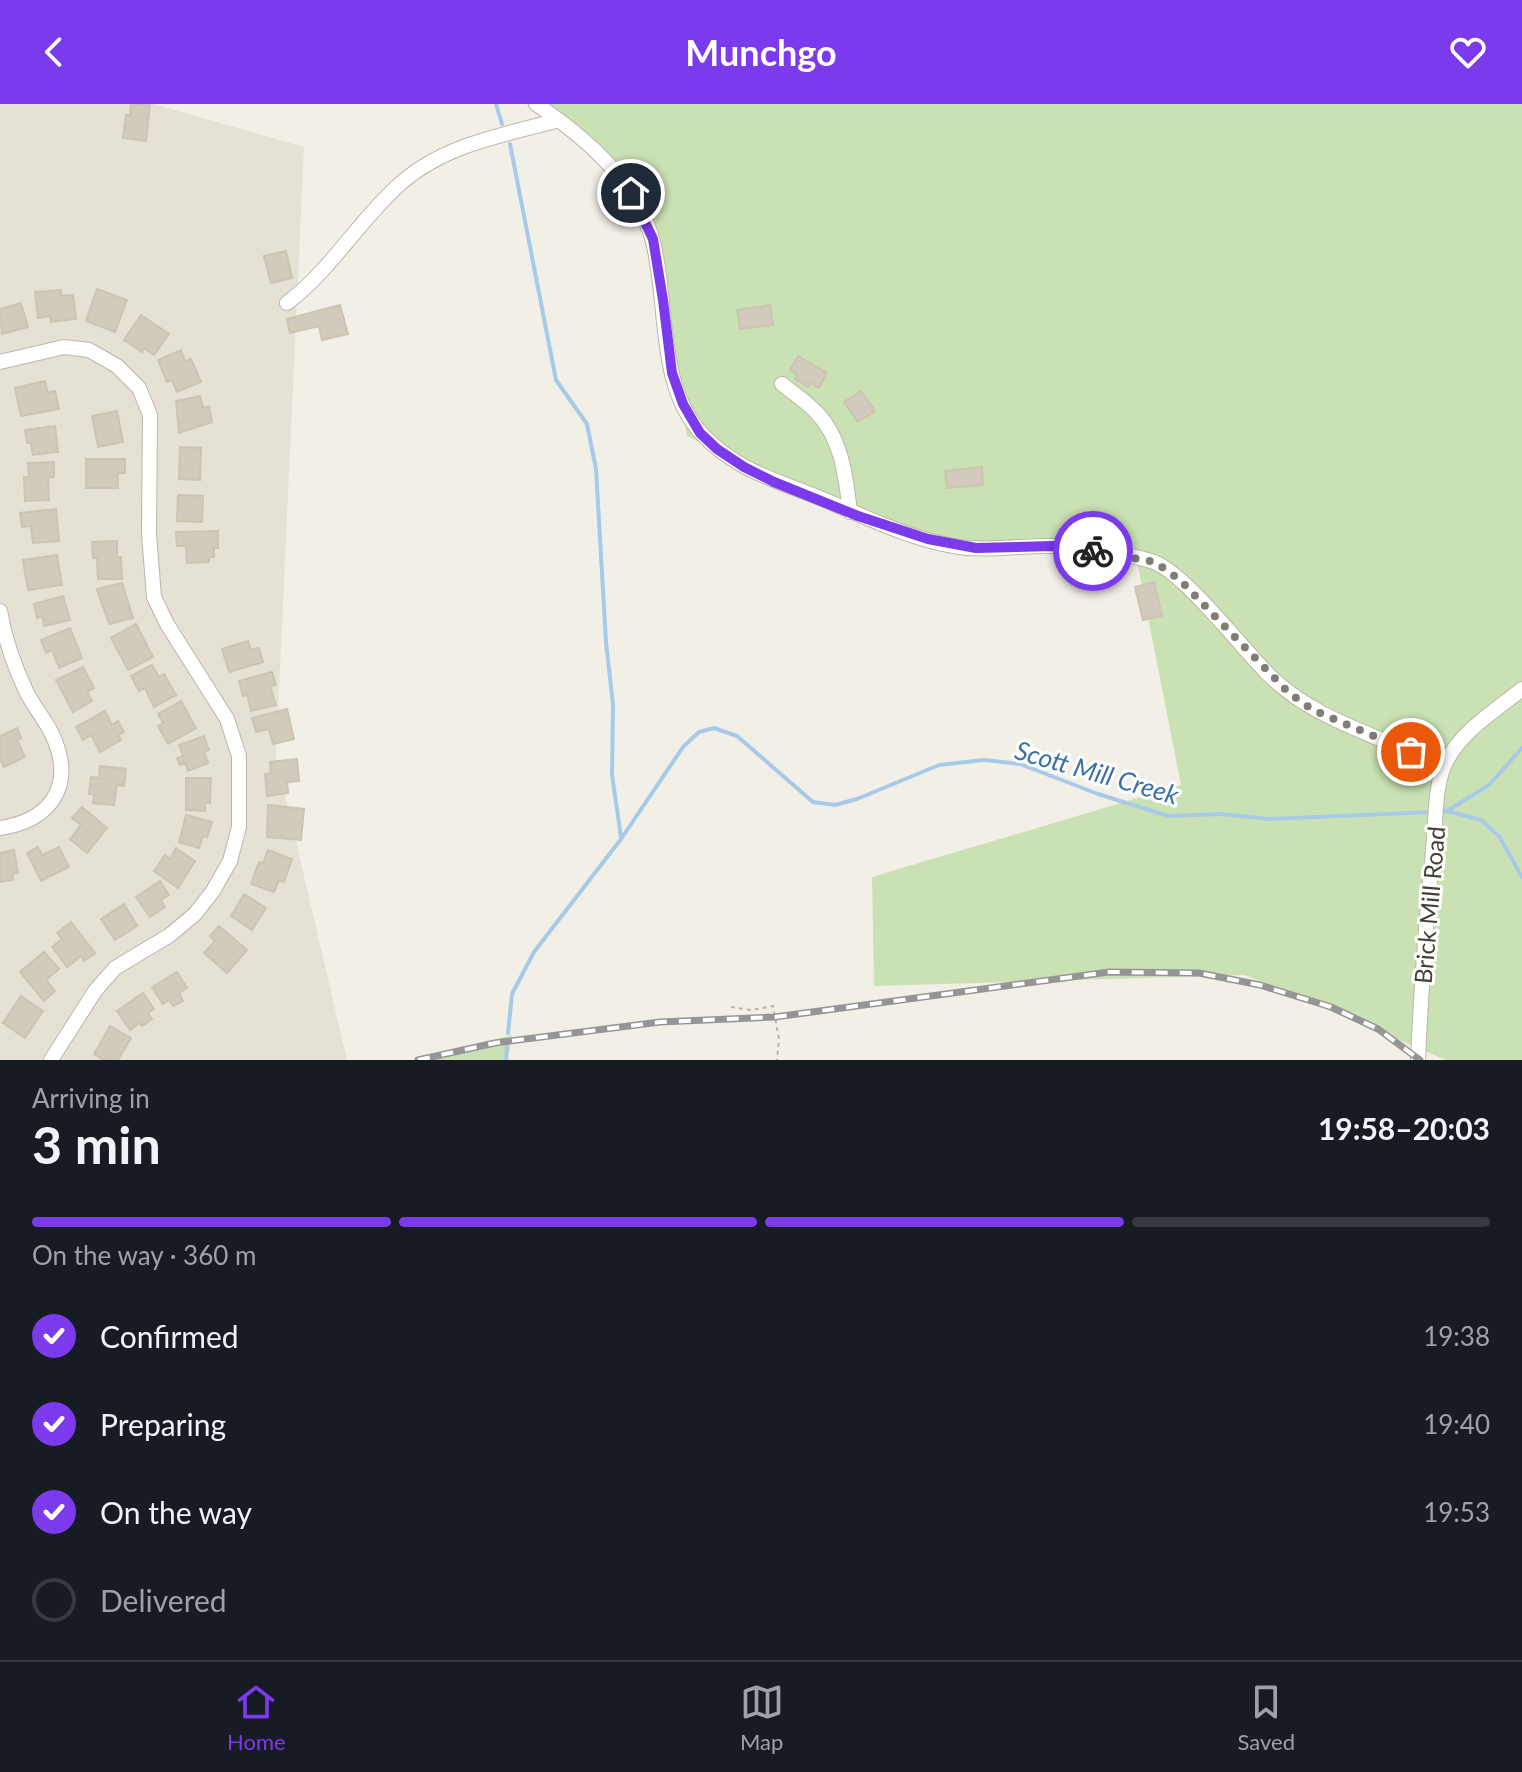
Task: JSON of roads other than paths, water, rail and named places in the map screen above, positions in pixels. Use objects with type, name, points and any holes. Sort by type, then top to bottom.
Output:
[{"type":"street","points":[[536,104],[589,144],[631,193],[653,239],[672,373],[683,404],[700,433],[717,449],[744,467],[896,530],[962,547],[1053,546],[1155,562],[1190,591],[1269,675],[1313,710],[1444,764]]},
{"type":"street","points":[[287,303],[307,288],[401,183],[430,161],[473,143],[559,120]]},
{"type":"street","points":[[0,362],[64,347],[89,350],[117,366],[139,388],[150,415],[149,534],[154,597],[167,624],[227,719],[239,756],[239,827],[230,861],[213,891],[195,914],[170,935],[115,968],[95,991],[51,1060]]},
{"type":"street","points":[[782,384],[818,413],[835,441],[846,472],[850,512]]},
{"type":"street","points":[[0,611],[5,640],[28,694],[54,738],[61,759],[61,781],[53,802],[37,817],[17,826],[0,828]]},
{"type":"street","name":"Brick Mill Road","points":[[1418,1060],[1437,803],[1444,764],[1454,747],[1468,733],[1522,689]]},
{"type":"waterway","points":[[496,104],[502,124]]},
{"type":"waterway","points":[[510,144],[556,380],[587,424],[596,469],[606,642],[613,705],[612,775],[621,837]]},
{"type":"waterway","name":"Scott Mill Creek","points":[[508,1033],[512,994],[534,952],[621,839],[683,747],[699,732],[714,728],[737,736],[813,802],[835,805],[939,765],[984,760],[1020,764],[1098,794],[1168,816],[1221,814],[1269,819],[1432,812]]},
{"type":"waterway","name":"Scott Mill Creek","points":[[1440,812],[1447,811],[1489,785],[1522,748]]},
{"type":"waterway","points":[[1447,811],[1481,820],[1499,836],[1522,877]]},
{"type":"waterway","name":"Scott Mill Creek","points":[[506,1060],[507,1046]]},
{"type":"railway","points":[[418,1060],[495,1043],[660,1022],[775,1017],[1109,972],[1199,973],[1260,985],[1331,1007],[1378,1029],[1420,1060]]}]
